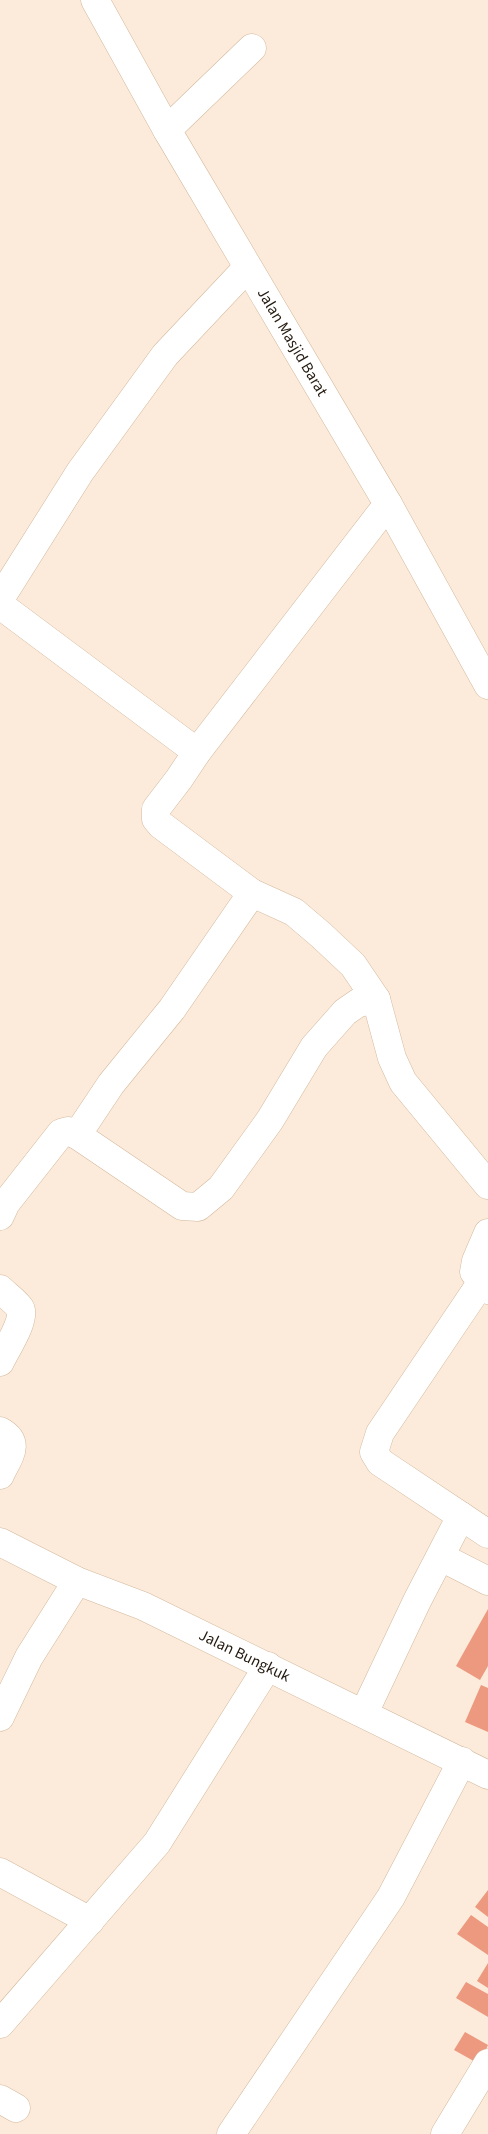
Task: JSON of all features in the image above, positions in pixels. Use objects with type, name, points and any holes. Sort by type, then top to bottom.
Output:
[{"type":"street","name":"Jalan Masjid Barat","points":[[95,0],[167,130],[247,268],[338,416],[488,684]]},
{"type":"street","points":[[167,130],[252,48]]},
{"type":"street","points":[[0,600],[80,472],[165,355],[247,268]]},
{"type":"street","points":[[388,504],[197,752],[180,780],[156,809],[156,818],[161,826],[252,893],[294,912],[353,965],[376,999],[392,1058],[403,1082],[488,1186]]},
{"type":"street","points":[[0,605],[197,752]]},
{"type":"street","points":[[77,1135],[111,1084],[172,1009],[252,893]]},
{"type":"street","points":[[0,1216],[6,1203],[61,1133],[68,1131],[77,1135],[182,1206],[198,1207],[221,1188],[270,1120],[314,1047],[346,1012],[358,1003],[376,999]]},
{"type":"street","points":[[488,1233],[474,1272],[484,1287],[380,1433],[374,1452],[380,1462],[488,1534]]},
{"type":"street","points":[[0,1289],[20,1308],[22,1313],[19,1324],[0,1362]]},
{"type":"street","points":[[0,1431],[12,1439],[13,1444],[0,1475]]},
{"type":"street","points":[[364,1713],[417,1601],[461,1516]]},
{"type":"street","name":"Jalan Bungkuk","points":[[2,1547],[77,1581],[143,1606],[488,1775]]},
{"type":"street","points":[[441,1557],[488,1581]]},
{"type":"street","points":[[0,1717],[29,1657],[77,1581]]},
{"type":"street","points":[[0,2024],[157,1843],[268,1666]]},
{"type":"street","points":[[231,2134],[391,1897],[462,1761]]},
{"type":"street","points":[[0,1872],[90,1921]]},
{"type":"street","points":[[445,2134],[488,2063]]},
{"type":"building","points":[[488,1609],[488,1666],[480,1680],[456,1666]]},
{"type":"building","points":[[481,1685],[488,1688],[488,1732],[465,1722]]},
{"type":"building","points":[[488,1890],[488,1917],[475,1907]]},
{"type":"building","points":[[471,1915],[488,1927],[488,1955],[457,1934]]},
{"type":"building","points":[[488,1963],[488,1988],[477,1981]]},
{"type":"building","points":[[466,1982],[488,1994],[488,2017],[456,1998]]},
{"type":"building","points":[[465,2032],[488,2045],[479,2064],[454,2050]]}]
